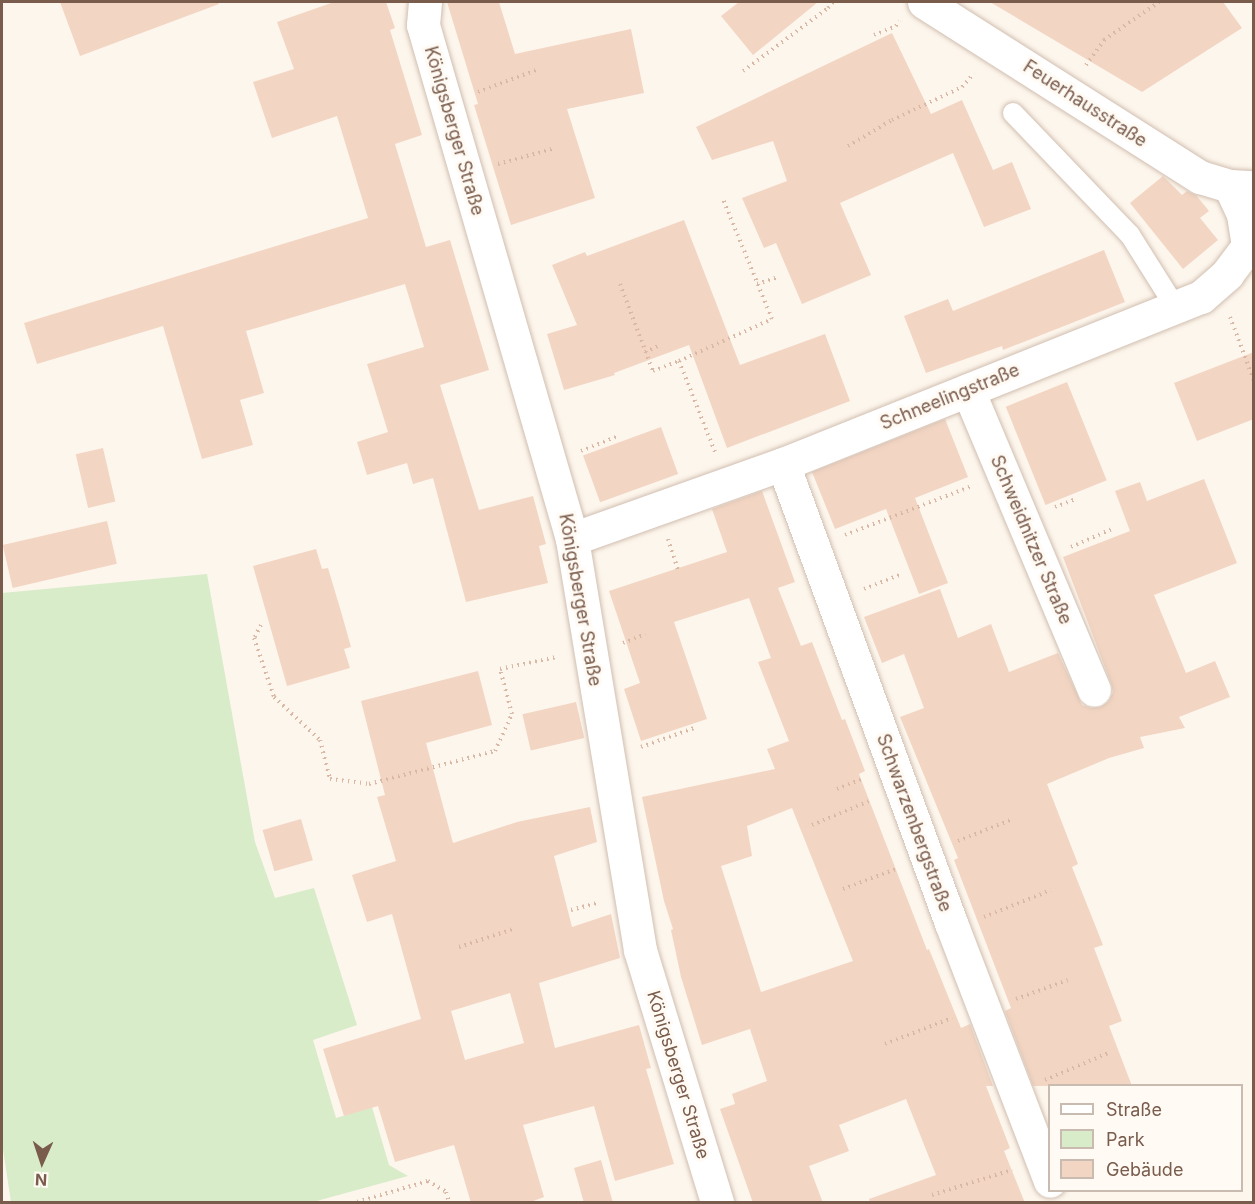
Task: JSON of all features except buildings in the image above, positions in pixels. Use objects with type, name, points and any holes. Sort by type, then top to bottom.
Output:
[{"type":"street","name":"Königsberger Straße","points":[[425,2],[423,25],[572,539],[640,950],[717,1203]]},
{"type":"street","name":"Feuerhausstraße","points":[[924,2],[1200,177],[1242,186]]},
{"type":"street","name":"Schneelingstraße","points":[[572,539],[783,464],[1201,297],[1227,274],[1251,246],[1242,214],[1242,186]]},
{"type":"street","name":"Schweidnitzer Straße","points":[[968,390],[1094,690]]},
{"type":"street","name":"Schwarzenbergstraße","points":[[783,464],[953,929],[1045,1171]]},
{"type":"lane","points":[[1013,113],[1130,235],[1176,308]]},
{"type":"path","points":[[743,71],[833,2]]},
{"type":"path","points":[[1073,97],[1087,64],[1104,40],[1159,2]]},
{"type":"path","points":[[848,146],[892,120],[963,87],[988,57],[993,46]]},
{"type":"path","points":[[446,103],[539,69]]},
{"type":"path","points":[[466,173],[552,149]]},
{"type":"path","points":[[620,284],[625,292],[653,371],[679,362],[772,319],[723,199]]},
{"type":"path","points":[[758,284],[776,278]]},
{"type":"path","points":[[1230,316],[1254,381]]},
{"type":"path","points":[[645,352],[658,346]]},
{"type":"path","points":[[679,362],[727,484]]},
{"type":"path","points":[[814,547],[1003,474]]},
{"type":"path","points":[[1040,560],[1112,529]]},
{"type":"path","points":[[261,625],[254,638],[274,697],[320,740],[330,779],[369,784],[495,751],[512,714],[500,669],[590,650]]},
{"type":"path","points":[[607,759],[697,727]]},
{"type":"path","points":[[812,825],[902,788]]},
{"type":"path","points":[[843,889],[1013,819]]},
{"type":"path","points":[[953,929],[1051,890]]},
{"type":"path","points":[[459,947],[513,929]]},
{"type":"path","points":[[885,1044],[1068,980]]},
{"type":"path","points":[[1016,1093],[1108,1053]]},
{"type":"path","points":[[932,1195],[1045,1171]]},
{"type":"path","points":[[357,1203],[428,1182],[446,1192],[449,1203]]},
{"type":"green space","points":[[207,574],[255,842],[275,898],[314,888],[357,1025],[313,1040],[336,1118],[372,1107],[389,1165],[408,1176],[313,1202],[11,1202],[2,1143],[2,593]]}]
